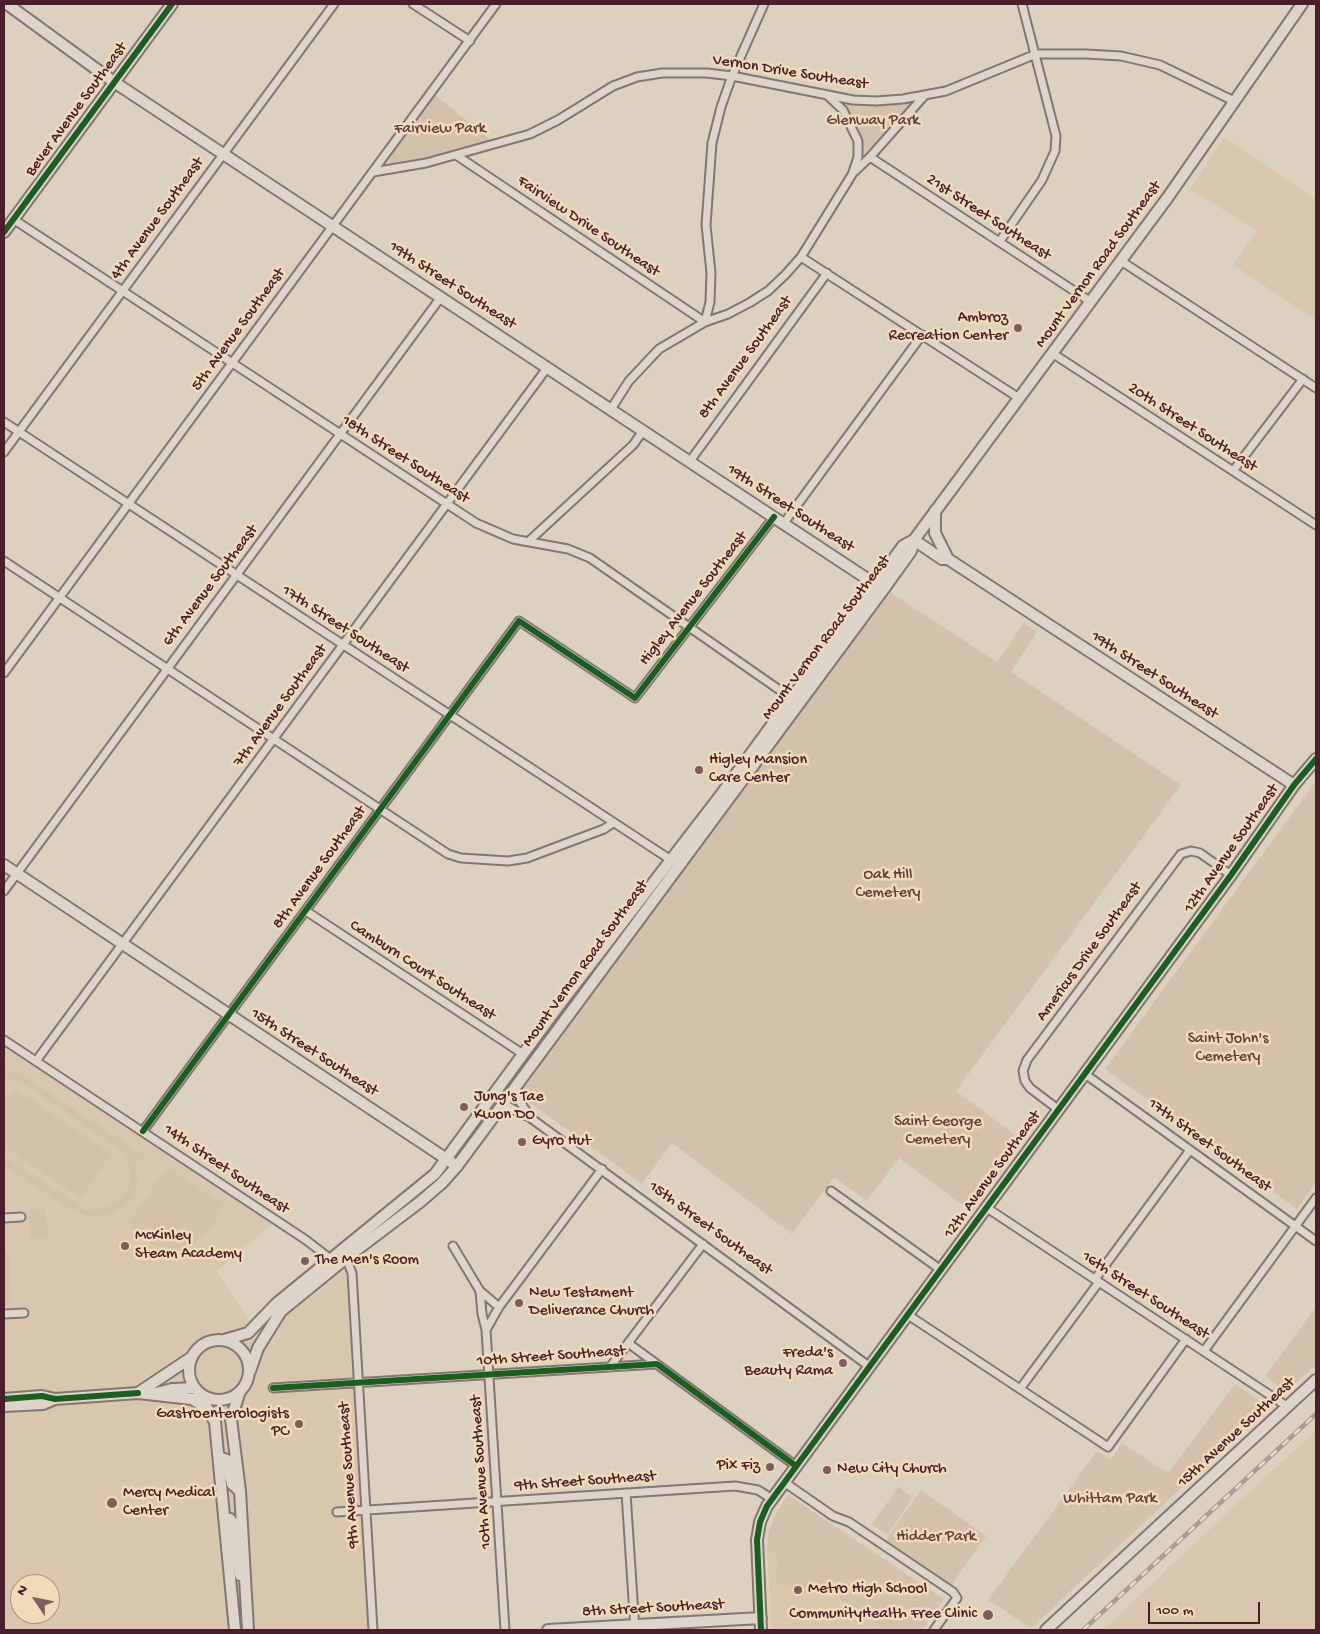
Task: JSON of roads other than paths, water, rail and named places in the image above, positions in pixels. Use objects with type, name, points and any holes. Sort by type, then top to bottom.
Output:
[{"type":"main road","name":"Bever Avenue Southeast","points":[[4,232],[10,219],[172,4]]},
{"type":"main road","name":"Mount Vernon Road Southeast","points":[[250,1371],[258,1348],[281,1312],[346,1258],[420,1202],[442,1183],[457,1166],[879,587],[902,546],[914,540],[1121,261],[1302,4]]},
{"type":"main road","name":"19th Street Southeast","points":[[7,6],[114,82],[879,587]]},
{"type":"main road","points":[[936,511],[935,533],[948,559]]},
{"type":"main road","name":"19th Street Southeast","points":[[914,540],[942,559],[948,559],[1294,785]]},
{"type":"main road","name":"Mount Vernon Road Southeast","points":[[224,1340],[248,1333],[277,1303],[435,1174],[790,698],[879,587]]},
{"type":"main road","name":"12th Avenue Southeast","points":[[761,1630],[756,1540],[763,1514],[772,1499],[1231,875],[1294,785],[1316,759]]},
{"type":"main road","name":"15th Street Southeast","points":[[4,865],[457,1166]]},
{"type":"main road","points":[[503,1103],[507,1089],[531,1055],[541,1030]]},
{"type":"main road","points":[[224,1340],[240,1348],[246,1355],[250,1371],[244,1387],[231,1398],[214,1400],[197,1390],[172,1389],[143,1395],[192,1357],[206,1343],[224,1340]]},
{"type":"main road","points":[[192,1357],[189,1375],[215,1422],[235,1630]]},
{"type":"main road","name":"15th Avenue Southeast","points":[[1046,1630],[1316,1380]]},
{"type":"main road","points":[[238,1394],[231,1419],[240,1491],[248,1630]]},
{"type":"main road","points":[[4,1399],[42,1396],[55,1399],[143,1395],[192,1399],[211,1412]]},
{"type":"main road","points":[[4,1406],[43,1404],[55,1399]]},
{"type":"main road","points":[[219,1457],[227,1460],[232,1484],[240,1491]]},
{"type":"main road","points":[[224,1518],[230,1519],[234,1524],[239,1573],[246,1583]]},
{"type":"main road","name":"8th Street Southeast","points":[[548,1630],[634,1628],[761,1618]]},
{"type":"street","name":"4th Avenue Southeast","points":[[4,452],[334,4]]},
{"type":"street","points":[[413,4],[470,41]]},
{"type":"street","name":"5th Avenue Southeast","points":[[4,673],[496,4]]},
{"type":"street","points":[[705,322],[710,302],[711,273],[706,225],[712,142],[721,107],[732,76],[764,4]]},
{"type":"street","points":[[1000,241],[1042,180],[1055,151],[1054,123],[1022,4]]},
{"type":"street","name":"Vernon Drive Southeast","points":[[373,172],[398,169],[456,155],[530,134],[558,120],[613,86],[637,77],[684,72],[732,76],[828,96],[876,101],[946,91],[1036,54],[1086,54],[1140,59],[1160,65],[1234,101]]},
{"type":"street","points":[[611,409],[629,381],[659,349],[705,322],[728,314],[768,290],[801,256],[853,173],[925,95]]},
{"type":"street","points":[[828,96],[843,110],[858,141],[858,157],[853,173]]},
{"type":"street","name":"Fairview Drive Southeast","points":[[456,155],[705,322]]},
{"type":"street","name":"21st Street Southeast","points":[[870,156],[1091,302]]},
{"type":"street","name":"18th Street Southeast","points":[[10,219],[476,523],[513,539],[568,548],[590,558],[790,698]]},
{"type":"street","points":[[801,256],[1019,398]]},
{"type":"street","points":[[1121,261],[1316,388]]},
{"type":"street","name":"8th Avenue Southeast","points":[[690,461],[827,273]]},
{"type":"street","name":"6th Avenue Southeast","points":[[4,891],[441,297]]},
{"type":"street","points":[[784,523],[922,334]]},
{"type":"street","name":"20th Street Southeast","points":[[1052,353],[1316,525]]},
{"type":"street","name":"7th Avenue Southeast","points":[[36,1061],[547,368]]},
{"type":"street","points":[[1233,471],[1302,379]]},
{"type":"street","name":"17th Street Southeast","points":[[4,422],[670,860]]},
{"type":"street","points":[[529,541],[633,445],[643,431]]},
{"type":"street","name":"Higley Avenue Southeast","points":[[635,698],[774,517]]},
{"type":"street","points":[[4,561],[448,854],[478,860],[508,862],[527,858],[604,829],[613,823]]},
{"type":"street","name":"8th Avenue Southeast","points":[[143,1132],[519,621],[635,698]]},
{"type":"street","name":"Americus Drive Southeast","points":[[1059,1110],[1030,1088],[1025,1081],[1023,1071],[1027,1060],[1181,854],[1200,853],[1231,875]]},
{"type":"street","name":"Camburn Court Southeast","points":[[306,911],[523,1054]]},
{"type":"street","name":"14th Street Southeast","points":[[4,1040],[306,1240],[332,1260]]},
{"type":"street","name":"17th Street Southeast","points":[[1085,1074],[1316,1241]]},
{"type":"street","name":"15th Street Southeast","points":[[512,1091],[531,1117],[870,1367]]},
{"type":"street","name":"15th Street Southeast","points":[[503,1103],[521,1114],[531,1117]]},
{"type":"street","points":[[1020,1389],[1190,1150]]},
{"type":"street","points":[[486,1330],[499,1307],[602,1169]]},
{"type":"street","points":[[831,1191],[941,1270]]},
{"type":"street","points":[[1204,1351],[1316,1198]]},
{"type":"street","name":"16th Street Southeast","points":[[987,1208],[1288,1407]]},
{"type":"street","points":[[4,1218],[20,1217]]},
{"type":"street","points":[[610,1367],[703,1244]]},
{"type":"street","points":[[454,1246],[480,1291],[499,1307]]},
{"type":"street","name":"9th Avenue Southeast","points":[[346,1258],[352,1273],[373,1630]]},
{"type":"street","name":"10th Avenue Southeast","points":[[480,1291],[482,1314],[486,1330],[499,1502],[506,1630]]},
{"type":"street","points":[[4,1314],[24,1313]]},
{"type":"street","points":[[908,1315],[1108,1447],[1186,1339]]},
{"type":"street","name":"10th Street Southeast","points":[[628,1343],[796,1466]]},
{"type":"street","name":"10th Street Southeast","points":[[273,1388],[656,1364]]},
{"type":"street","points":[[784,1482],[827,1512],[849,1522],[948,1589],[956,1598],[934,1630]]},
{"type":"street","name":"9th Street Southeast","points":[[337,1512],[735,1486],[758,1490],[772,1499]]},
{"type":"street","points":[[626,1493],[634,1628]]},
{"type":"railway","points":[[1083,1630],[1316,1414]]},
{"type":"place","name":"Ambroz Recreation Center","points":[[1018,328]]},
{"type":"place","name":"Higley Mansion Care Center","points":[[699,770]]},
{"type":"place","name":"Jung's Tae Kwon DO","points":[[464,1107]]},
{"type":"place","name":"Gyro Hut","points":[[522,1142]]},
{"type":"place","name":"McKinley Steam Academy","points":[[125,1246]]},
{"type":"place","name":"The Men's Room","points":[[305,1261]]},
{"type":"place","name":"New Testament Deliverance Church","points":[[519,1303]]},
{"type":"place","name":"Freda's Beauty Rama","points":[[843,1363]]},
{"type":"place","name":"Gastroenterologists PC","points":[[299,1424]]},
{"type":"place","name":"Pix Fiz","points":[[770,1467]]},
{"type":"place","name":"New City Church","points":[[827,1470]]},
{"type":"place","name":"Mercy Medical Center","points":[[112,1503]]},
{"type":"place","name":"Metro High School","points":[[798,1590]]},
{"type":"place","name":"CommunityHealth Free Clinic","points":[[988,1615]]},
{"type":"park label","name":"Glenway Park","points":[[873,122]]},
{"type":"park label","name":"Fairview Park","points":[[440,130]]},
{"type":"park label","name":"Oak Hill Cemetery","points":[[888,885]]},
{"type":"park label","name":"Saint John's Cemetery","points":[[1228,1049]]},
{"type":"park label","name":"Saint George Cemetery","points":[[938,1132]]},
{"type":"park label","name":"Whittam Park","points":[[1110,1500]]},
{"type":"park label","name":"Hidder Park","points":[[936,1538]]}]
